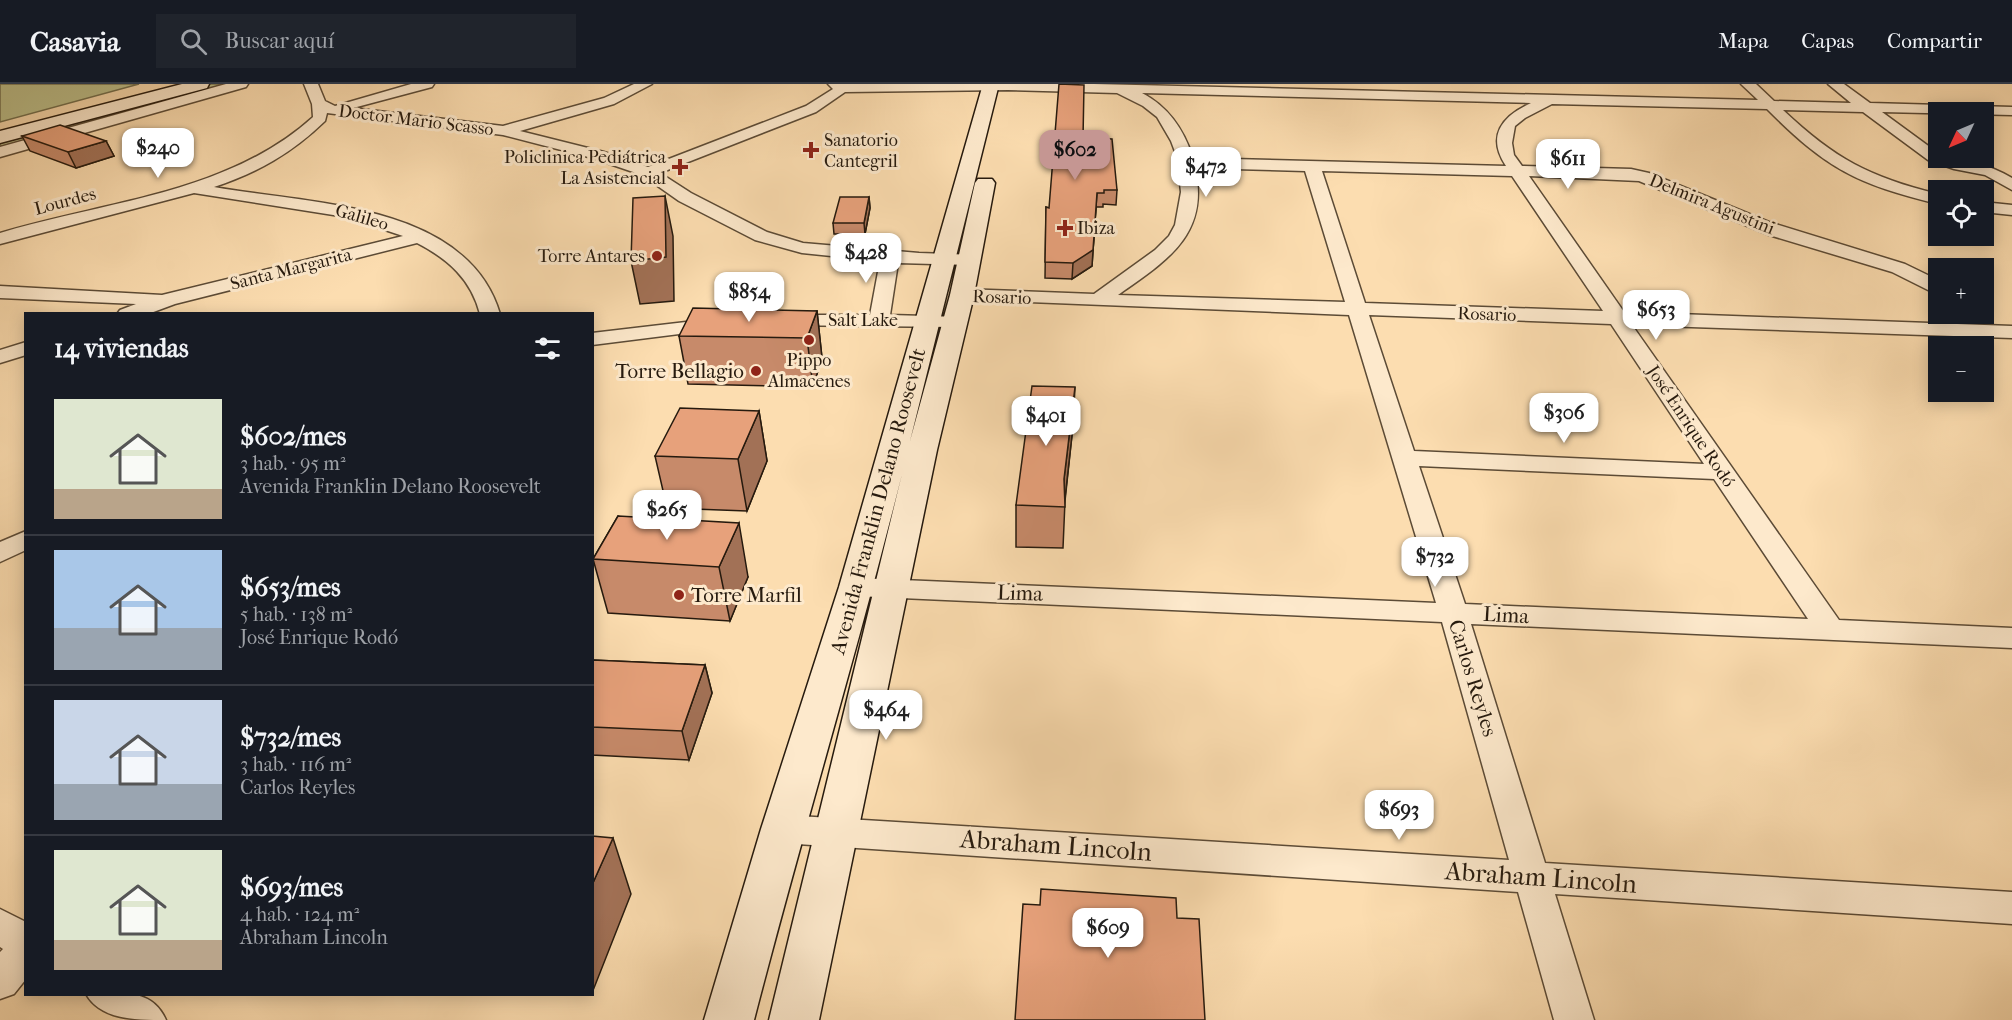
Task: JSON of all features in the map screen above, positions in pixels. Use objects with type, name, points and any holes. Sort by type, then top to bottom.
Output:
[{"type":"main road","points":[[0,130],[162,84]]},
{"type":"main road","points":[[0,137],[201,84]]},
{"type":"main road","name":"Avenida Franklin Delano Roosevelt","points":[[729,1020],[782,829],[873,587],[959,308],[970,259],[999,85]]},
{"type":"main road","name":"Avenida Franklin Delano Roosevelt","points":[[794,1020],[836,831],[873,587],[927,320],[943,260],[999,85]]},
{"type":"street","points":[[0,152],[241,84]]},
{"type":"street","name":"Doctor Mario Scasso","points":[[311,84],[326,107],[503,131],[579,150],[648,172],[685,198],[761,236],[802,248],[890,257],[970,259]]},
{"type":"street","points":[[326,107],[427,84]]},
{"type":"street","points":[[503,131],[609,101],[645,84]]},
{"type":"street","points":[[1748,84],[1825,153],[1854,172],[1901,190],[1928,197]]},
{"type":"street","points":[[1835,84],[1934,157],[1960,166],[1990,171],[2012,171]]},
{"type":"street","points":[[648,172],[811,109],[832,97],[838,86],[999,85],[1120,89],[1547,92],[1772,105],[2012,111]]},
{"type":"street","points":[[1098,300],[1176,240],[1187,222],[1188,163],[1162,114],[1120,89]]},
{"type":"street","name":"José Enrique Rodó","points":[[1547,92],[1512,120],[1503,136],[1506,155],[1830,630]]},
{"type":"street","name":"Lourdes","points":[[0,239],[246,172],[287,148],[320,118],[326,107]]},
{"type":"street","name":"Delmira Agustini","points":[[1188,163],[1631,174],[1656,178],[1721,211],[1826,248],[1884,263],[1928,282]]},
{"type":"street","name":"Carlos Reyles","points":[[1312,166],[1453,612],[1574,1020]]},
{"type":"street","points":[[1990,171],[2012,185]]},
{"type":"street","name":"Galileo","points":[[194,188],[366,214],[420,237],[448,253],[481,285],[489,312]]},
{"type":"street","points":[[1994,208],[2012,210]]},
{"type":"street","name":"Santa Margarita","points":[[133,312],[168,300],[420,237]]},
{"type":"street","points":[[879,319],[890,257]]},
{"type":"street","points":[[0,292],[168,300]]},
{"type":"street","name":"Rosario","points":[[959,308],[1098,300],[2004,332]]},
{"type":"street","name":"Salt Lake","points":[[594,339],[750,322],[927,320],[959,308]]},
{"type":"street","points":[[1990,324],[2004,332],[2012,346]]},
{"type":"street","points":[[0,357],[24,349]]},
{"type":"street","points":[[1404,458],[1722,472]]},
{"type":"street","points":[[0,553],[24,540]]},
{"type":"street","name":"Lima","points":[[873,587],[2012,638]]},
{"type":"street","name":"Abraham Lincoln","points":[[782,829],[2012,908]]},
{"type":"street","points":[[0,926],[24,942]]},
{"type":"street","points":[[0,981],[24,952]]},
{"type":"street","points":[[109,996],[146,1020]]},
{"type":"green space","points":[[0,84],[139,84],[0,122]]},
{"type":"green space","points":[[210,84],[231,84],[0,148],[0,140]]},
{"type":"building","points":[[1059,84],[1084,85],[1083,138],[1112,139],[1117,190],[1104,190],[1104,193],[1097,193],[1093,250],[1073,263],[1045,262],[1046,207],[1049,208]]},
{"type":"building","points":[[60,125],[106,141],[68,152],[22,136]]},
{"type":"building","points":[[665,196],[666,257],[631,261],[633,198]]},
{"type":"building","points":[[840,197],[869,197],[864,223],[833,223]]},
{"type":"building","points":[[693,308],[817,311],[807,338],[679,336]]},
{"type":"building","points":[[1032,386],[1075,387],[1064,479],[1065,507],[1016,505]]},
{"type":"building","points":[[680,408],[759,411],[738,459],[655,456]]},
{"type":"building","points":[[618,516],[739,523],[719,567],[594,557]]},
{"type":"building","points":[[594,660],[705,665],[682,731],[594,727]]},
{"type":"building","points":[[594,836],[613,838],[594,881]]},
{"type":"building","points":[[1041,889],[1176,898],[1177,918],[1199,919],[1205,1020],[1015,1020],[1023,904],[1040,905]]},
{"type":"place","name":"Sanatorio Cantegril","points":[[811,150]]},
{"type":"place","name":"Policlinica Pediátrica La Asistencial","points":[[680,167]]},
{"type":"place","name":"Ibiza","points":[[1065,228]]},
{"type":"place","name":"Torre Antares","points":[[657,256]]},
{"type":"place","name":"Pippo Almacenes","points":[[809,340]]},
{"type":"place","name":"Torre Bellagio","points":[[756,371]]},
{"type":"place","name":"Torre Marfil","points":[[679,595]]}]
